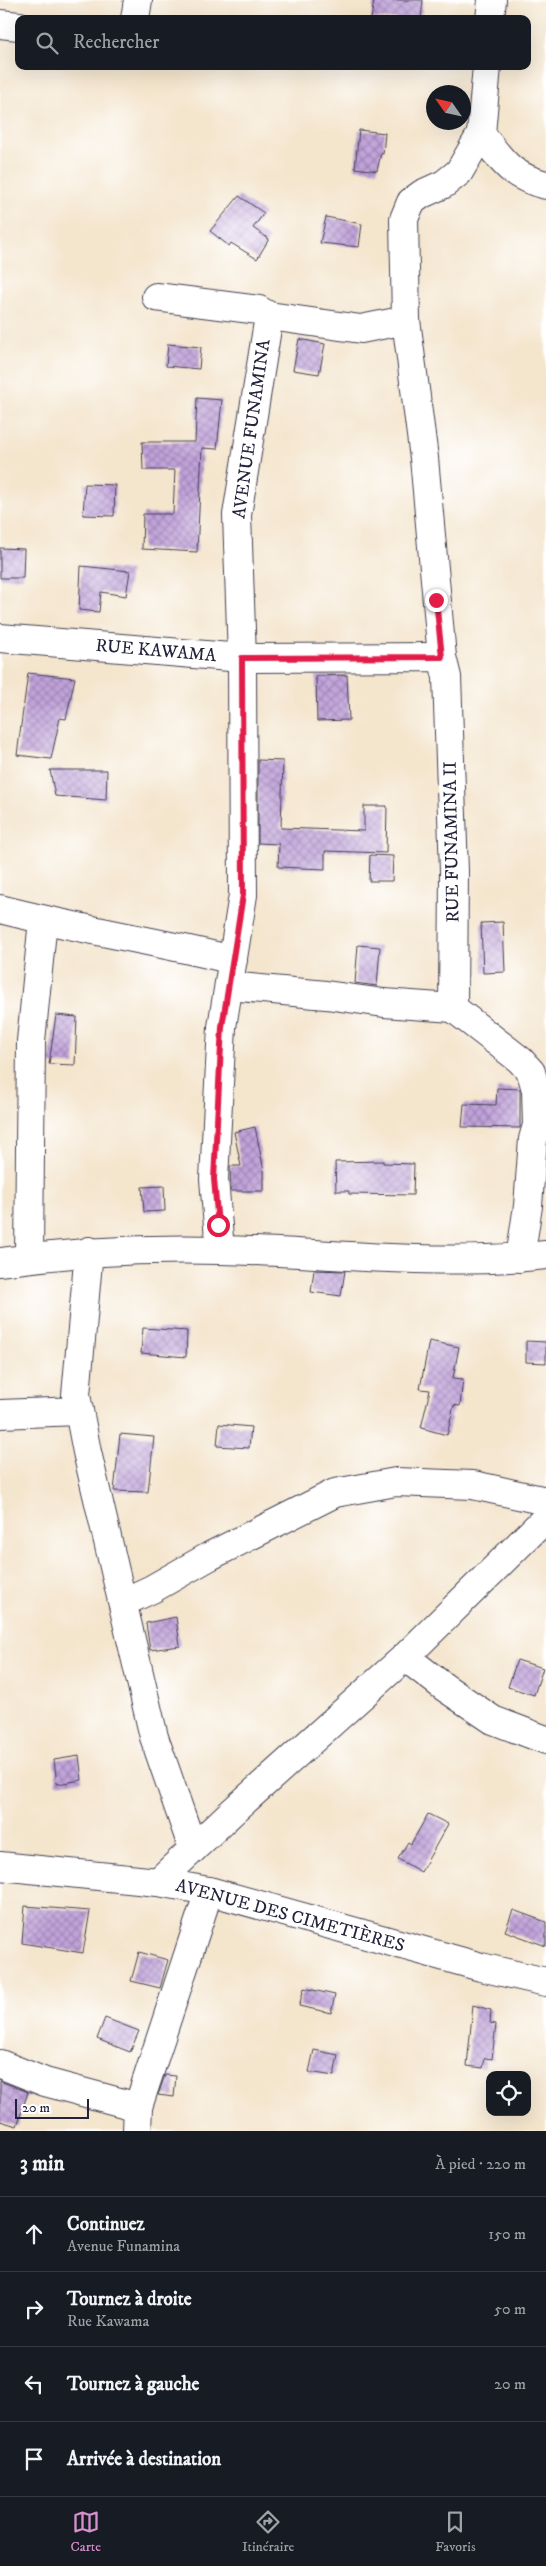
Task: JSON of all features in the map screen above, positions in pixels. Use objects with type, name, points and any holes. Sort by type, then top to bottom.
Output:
[{"type":"street","points":[[136,15],[138,0]]},
{"type":"street","points":[[490,15],[492,0]]},
{"type":"street","points":[[0,24],[15,26]]},
{"type":"street","points":[[487,70],[481,134],[507,168],[529,181],[546,185]]},
{"type":"street","name":"RUE FUNAMINA II","points":[[453,1008],[454,871],[445,667],[424,458],[406,320],[404,219],[411,202],[422,194],[444,184],[459,172],[481,134]]},
{"type":"street","points":[[156,297],[259,310],[270,316]]},
{"type":"street","name":"AVENUE FUNAMINA","points":[[220,1250],[214,1179],[222,1027],[243,895],[242,658],[237,515],[270,316],[361,329],[406,320]]},
{"type":"street","name":"RUE KAWAMA","points":[[0,638],[242,658],[445,667]]},
{"type":"street","points":[[0,909],[43,920],[159,942],[231,973],[326,994],[384,1003],[453,1008],[532,1072],[536,1090],[537,1125],[533,1139],[528,1206],[533,1256],[387,1260],[220,1250],[89,1251],[0,1262]]},
{"type":"street","points":[[29,1258],[32,1096],[31,1041],[43,920]]},
{"type":"street","points":[[89,1251],[76,1395],[87,1452],[124,1602],[154,1737],[193,1848]]},
{"type":"street","points":[[0,1414],[80,1411]]},
{"type":"street","points":[[124,1602],[335,1493],[396,1482],[473,1485],[546,1500]]},
{"type":"street","points":[[158,1882],[193,1848],[405,1657],[546,1518]]},
{"type":"street","points":[[405,1657],[444,1687],[493,1720],[546,1740]]},
{"type":"street","name":"AVENUE DES CIMETIÈRES","points":[[0,1866],[158,1882],[209,1891],[471,1964],[546,1982]]},
{"type":"street","points":[[0,2064],[138,2119],[209,1891]]},
{"type":"building","points":[[374,0],[423,0],[421,15],[372,15]]},
{"type":"building","points":[[359,130],[385,133],[383,154],[381,153],[377,171],[355,168]]},
{"type":"building","points":[[239,196],[264,213],[253,228],[269,239],[257,259],[231,243],[229,246],[210,231]]},
{"type":"building","points":[[326,217],[362,224],[359,247],[320,243]]},
{"type":"building","points":[[299,339],[325,344],[319,374],[293,370]]},
{"type":"building","points":[[168,344],[201,347],[199,369],[166,366]]},
{"type":"building","points":[[197,398],[222,400],[217,449],[202,448],[197,552],[142,549],[143,514],[173,514],[175,470],[143,470],[142,442],[195,442]]},
{"type":"building","points":[[85,484],[115,485],[114,516],[83,515]]},
{"type":"building","points":[[0,548],[24,549],[23,578],[0,578]]},
{"type":"building","points":[[81,566],[130,571],[126,596],[101,592],[99,612],[79,610]]},
{"type":"building","points":[[28,673],[75,678],[66,719],[60,718],[51,759],[17,755]]},
{"type":"building","points":[[347,675],[349,720],[317,721],[316,676]]},
{"type":"building","points":[[258,760],[283,761],[281,828],[364,831],[364,806],[387,806],[386,853],[325,851],[325,869],[278,867],[279,844],[258,843]]},
{"type":"building","points":[[50,770],[107,770],[106,800],[55,796]]},
{"type":"building","points":[[370,855],[393,856],[392,881],[369,881]]},
{"type":"building","points":[[503,922],[505,972],[483,973],[481,923]]},
{"type":"building","points":[[358,945],[380,947],[377,986],[355,983]]},
{"type":"building","points":[[56,1015],[77,1017],[75,1065],[49,1064]]},
{"type":"building","points":[[497,1088],[520,1089],[520,1128],[462,1127],[464,1104],[496,1105]]},
{"type":"building","points":[[255,1127],[264,1171],[264,1191],[231,1191],[230,1166],[241,1166],[234,1132]]},
{"type":"building","points":[[383,1161],[383,1163],[414,1164],[413,1195],[349,1194],[349,1191],[336,1191],[335,1162]]},
{"type":"building","points":[[164,1186],[165,1211],[144,1212],[142,1187]]},
{"type":"building","points":[[314,1270],[345,1271],[341,1296],[311,1292]]},
{"type":"building","points":[[143,1328],[187,1331],[186,1357],[141,1353]]},
{"type":"building","points":[[429,1341],[459,1347],[453,1378],[463,1379],[460,1406],[454,1405],[447,1435],[421,1428],[430,1390],[420,1389]]},
{"type":"building","points":[[526,1341],[546,1342],[546,1363],[526,1362]]},
{"type":"building","points":[[219,1424],[251,1427],[249,1448],[217,1446]]},
{"type":"building","points":[[120,1434],[154,1437],[148,1492],[114,1491]]},
{"type":"building","points":[[176,1617],[180,1646],[150,1650],[146,1623]]},
{"type":"building","points":[[517,1660],[543,1668],[534,1695],[508,1687]]},
{"type":"building","points":[[79,1756],[82,1780],[57,1784],[54,1760]]},
{"type":"building","points":[[428,1814],[448,1824],[421,1872],[398,1859],[408,1842],[411,1844]]},
{"type":"building","points":[[25,1906],[90,1911],[83,1953],[22,1943]]},
{"type":"building","points":[[513,1910],[546,1922],[546,1946],[505,1931]]},
{"type":"building","points":[[139,1952],[168,1960],[160,1988],[131,1981]]},
{"type":"building","points":[[304,1988],[335,1995],[331,2013],[299,2006]]},
{"type":"building","points":[[473,2005],[491,2010],[490,2023],[496,2024],[492,2059],[485,2058],[483,2068],[467,2066]]},
{"type":"building","points":[[105,2018],[139,2031],[130,2052],[97,2039]]},
{"type":"building","points":[[314,2050],[338,2055],[334,2076],[309,2072]]},
{"type":"building","points":[[165,2075],[176,2076],[174,2097],[158,2095]]},
{"type":"building","points":[[0,2081],[28,2092],[17,2126],[0,2121]]},
{"type":"route","points":[[218,1225],[214,1179],[222,1027],[243,895],[242,658],[442,657],[436,600]]}]
